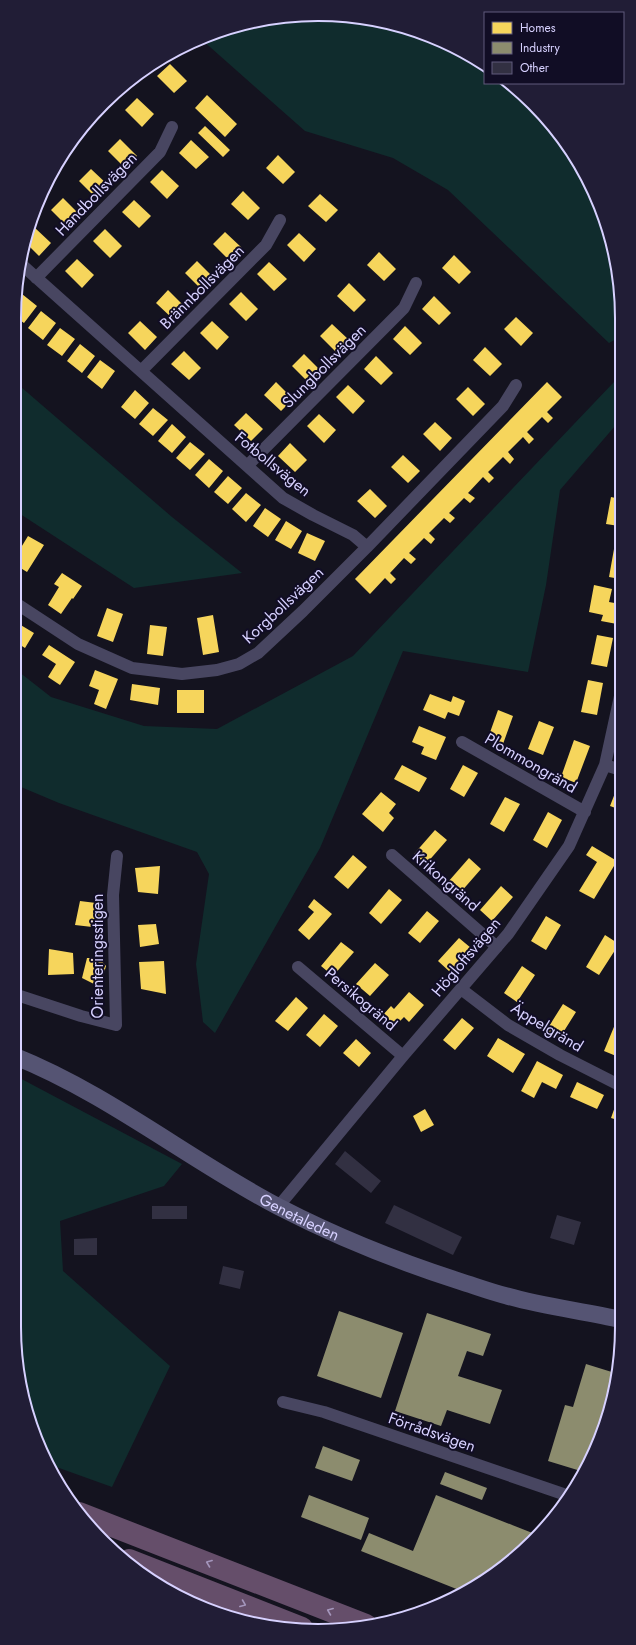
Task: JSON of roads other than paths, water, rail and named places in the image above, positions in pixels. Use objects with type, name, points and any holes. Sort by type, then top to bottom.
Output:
[{"type":"highway","points":[[90,1517],[354,1621]]},
{"type":"highway","points":[[137,1563],[286,1622]]},
{"type":"main road","name":"Genetaleden","points":[[21,1059],[107,1102],[211,1170],[278,1207],[327,1231],[409,1265],[507,1296],[573,1311],[615,1318]]},
{"type":"street","name":"Handbollsvägen","points":[[36,278],[160,152],[172,127]]},
{"type":"street","name":"Brännbollsvägen","points":[[141,371],[266,245],[280,220]]},
{"type":"street","name":"Fotbollsvägen","points":[[26,268],[283,498],[353,535],[367,546]]},
{"type":"street","name":"Slungbollsvägen","points":[[247,466],[404,308],[416,283]]},
{"type":"street","points":[[367,546],[503,406],[516,385]]},
{"type":"street","name":"Korgbollsvägen","points":[[21,607],[78,644],[132,668],[182,674],[218,670],[239,664],[258,653],[303,611],[367,546]]},
{"type":"street","name":"Högloftsvägen","points":[[278,1207],[403,1056],[508,934],[569,846],[605,765],[615,719]]},
{"type":"street","name":"Plommongränd","points":[[462,742],[585,812]]},
{"type":"street","points":[[605,765],[615,768]]},
{"type":"street","name":"Krikongränd","points":[[392,855],[497,947]]},
{"type":"street","name":"Orienteringsstigen","points":[[21,996],[81,1016],[116,1025],[113,895],[117,856]]},
{"type":"street","name":"Persikogränd","points":[[298,967],[403,1056]]},
{"type":"street","name":"Äppelgränd","points":[[461,988],[508,1024],[560,1055],[615,1083]]},
{"type":"street","name":"Förrådsvägen","points":[[283,1402],[324,1412],[564,1494]]}]
